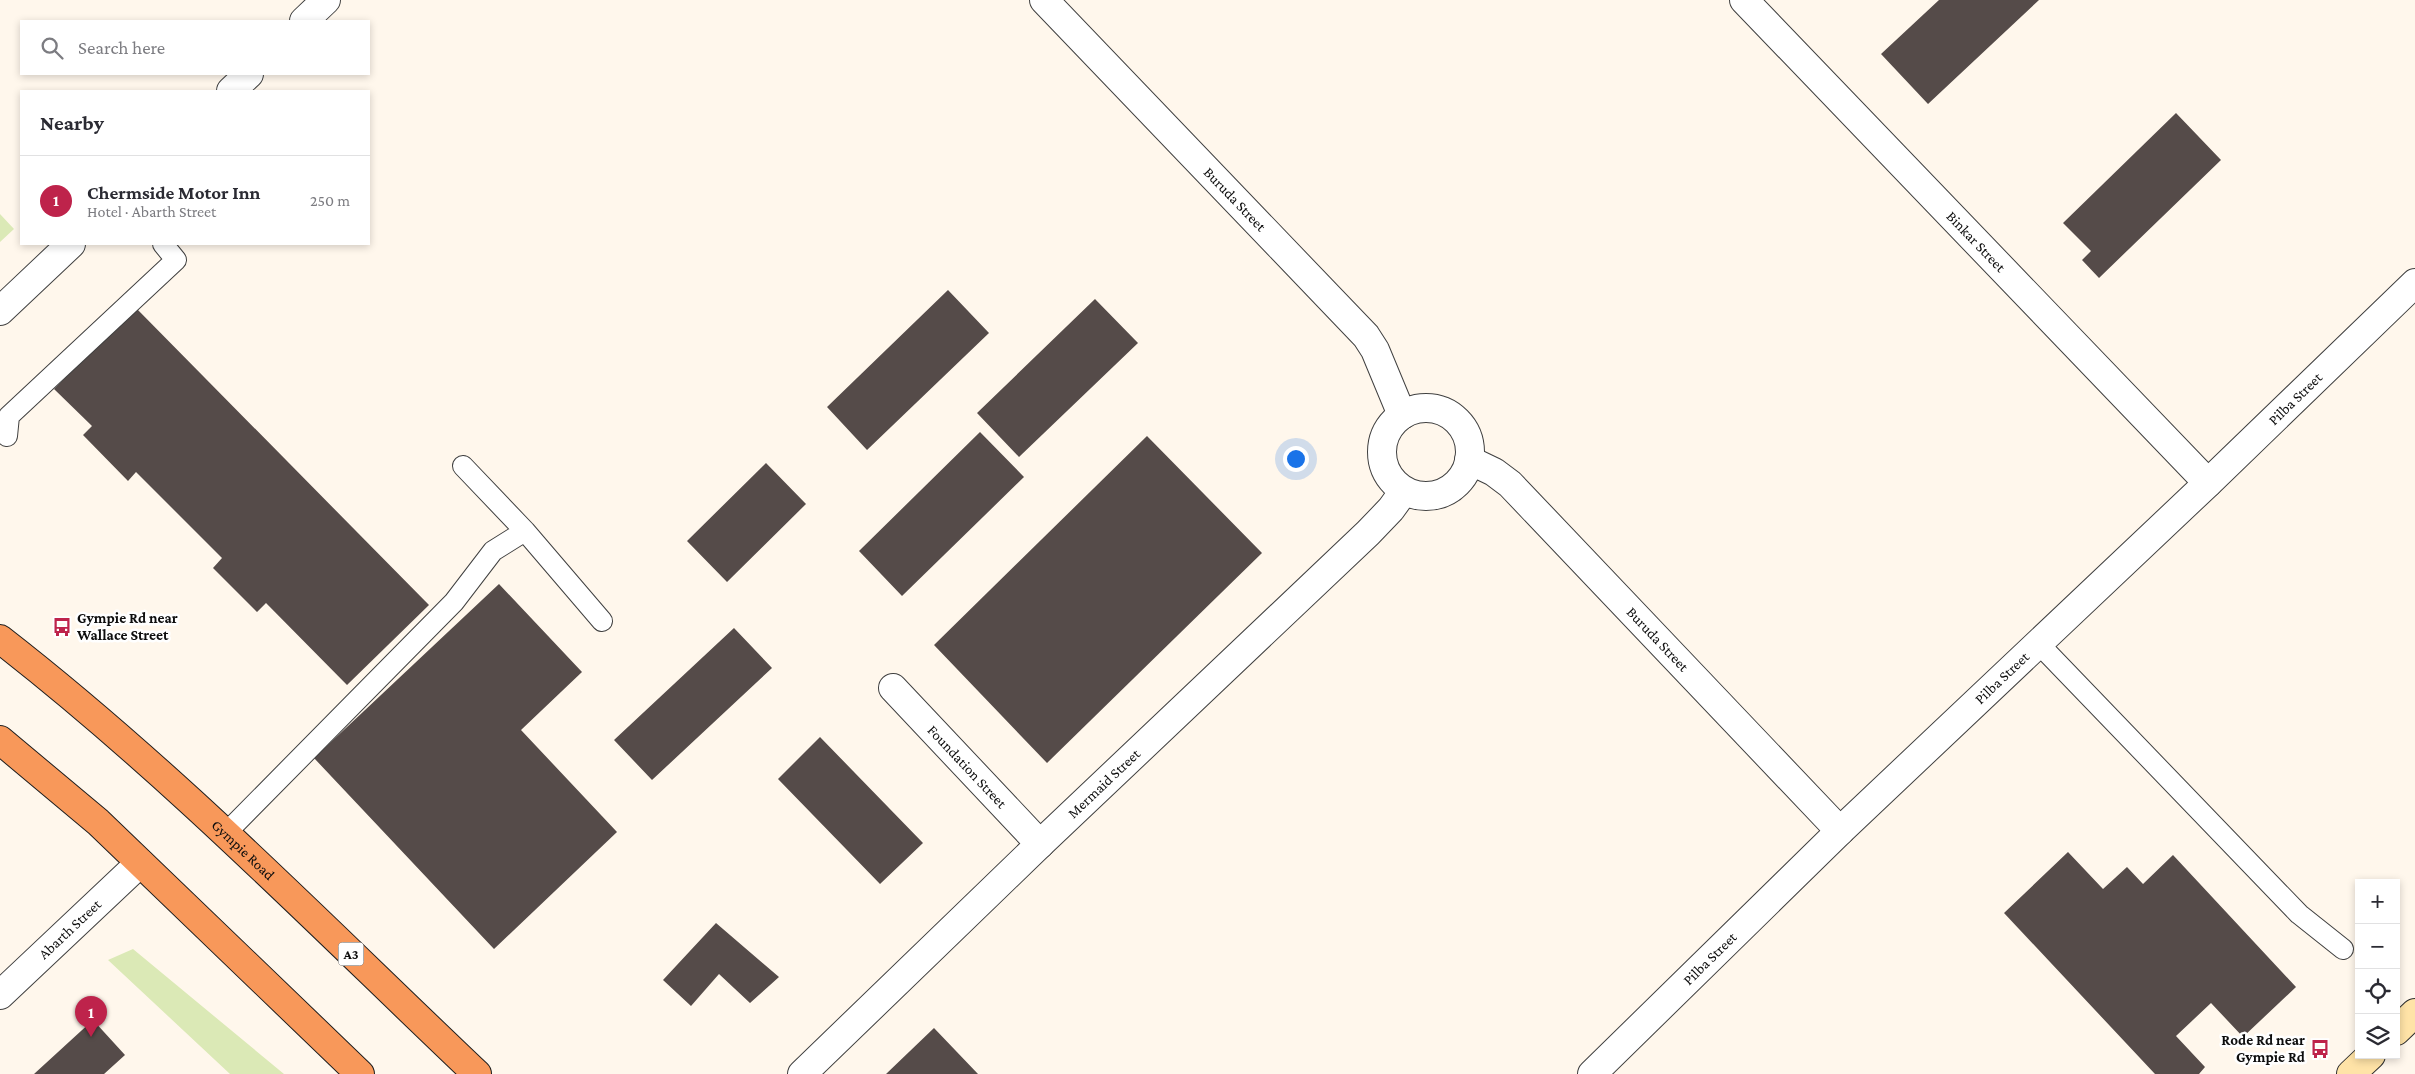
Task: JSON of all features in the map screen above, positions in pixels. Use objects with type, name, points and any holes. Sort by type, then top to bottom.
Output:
[{"type":"highway","name":"Gympie Road","points":[[0,640],[96,716],[226,834],[477,1074]]},
{"type":"highway","points":[[0,740],[65,792],[360,1074]]},
{"type":"main road","points":[[2400,1027],[2415,1013]]},
{"type":"main road","points":[[2351,1074],[2367,1059]]},
{"type":"street","points":[[305,20],[326,0]]},
{"type":"street","name":"Buruda Street","points":[[1044,0],[1366,336],[1402,415]]},
{"type":"street","name":"Binkar Street","points":[[1744,0],[2208,484]]},
{"type":"street","points":[[232,90],[248,75]]},
{"type":"street","points":[[0,312],[70,245]]},
{"type":"street","name":"Pilba Street","points":[[1592,1074],[1840,831],[2208,484],[2415,283]]},
{"type":"street","points":[[1430,408],[1444,412],[1456,420],[1465,432],[1469,446],[1469,460],[1464,473],[1456,484],[1444,492],[1431,496],[1417,496],[1404,491],[1392,481],[1385,468],[1382,453],[1384,438],[1391,424],[1402,415],[1416,409],[1430,408]]},
{"type":"street","name":"Buruda Street","points":[[1469,460],[1494,472],[1510,484],[1840,831]]},
{"type":"street","name":"Mermaid Street","points":[[802,1074],[1040,844],[1368,533],[1391,509],[1404,491]]},
{"type":"street","name":"Foundation Street","points":[[893,688],[1040,844]]},
{"type":"street","name":"Abarth Street","points":[[0,995],[140,863]]},
{"type":"lane","points":[[7,436],[9,416],[176,260],[164,245]]},
{"type":"lane","points":[[463,466],[525,531],[602,621]]},
{"type":"lane","points":[[226,834],[454,602],[493,551],[525,531]]},
{"type":"lane","points":[[2038,643],[2299,914],[2343,950]]},
{"type":"green space","points":[[0,214],[14,229],[0,242]]},
{"type":"green space","points":[[133,949],[284,1074],[230,1074],[108,960]]},
{"type":"building","points":[[1939,0],[2039,0],[1928,104],[1881,54]]},
{"type":"building","points":[[2176,113],[2221,160],[2099,278],[2082,260],[2091,251],[2063,223]]},
{"type":"building","points":[[948,290],[989,333],[867,450],[827,407]]},
{"type":"building","points":[[1095,299],[1138,343],[1019,457],[977,413]]},
{"type":"building","points":[[136,308],[429,605],[347,685],[266,603],[257,612],[213,568],[222,558],[136,472],[128,481],[83,435],[92,426],[54,389]]},
{"type":"building","points":[[980,432],[1024,477],[902,596],[859,551]]},
{"type":"building","points":[[1147,436],[1262,553],[1047,763],[934,645]]},
{"type":"building","points":[[766,463],[806,504],[727,582],[687,541]]},
{"type":"building","points":[[499,584],[582,672],[521,730],[617,832],[494,949],[314,758]]},
{"type":"building","points":[[734,628],[772,668],[652,780],[614,740]]},
{"type":"building","points":[[820,737],[923,843],[880,884],[778,779]]},
{"type":"building","points":[[2068,852],[2103,889],[2127,867],[2143,884],[2173,855],[2296,987],[2243,1037],[2211,1003],[2176,1036],[2205,1067],[2199,1074],[2155,1074],[2004,913]]},
{"type":"building","points":[[716,923],[779,977],[750,1003],[719,974],[691,1006],[663,980]]},
{"type":"building","points":[[93,1020],[125,1055],[104,1074],[34,1074]]},
{"type":"building","points":[[934,1028],[978,1074],[886,1074]]},
{"type":"place","name":"Gympie Rd near Wallace Street","points":[[62,627]]},
{"type":"place","name":"Chermside Motor Inn","points":[[91,1037]]},
{"type":"place","name":"Rode Rd near Gympie Rd","points":[[2320,1049]]}]
